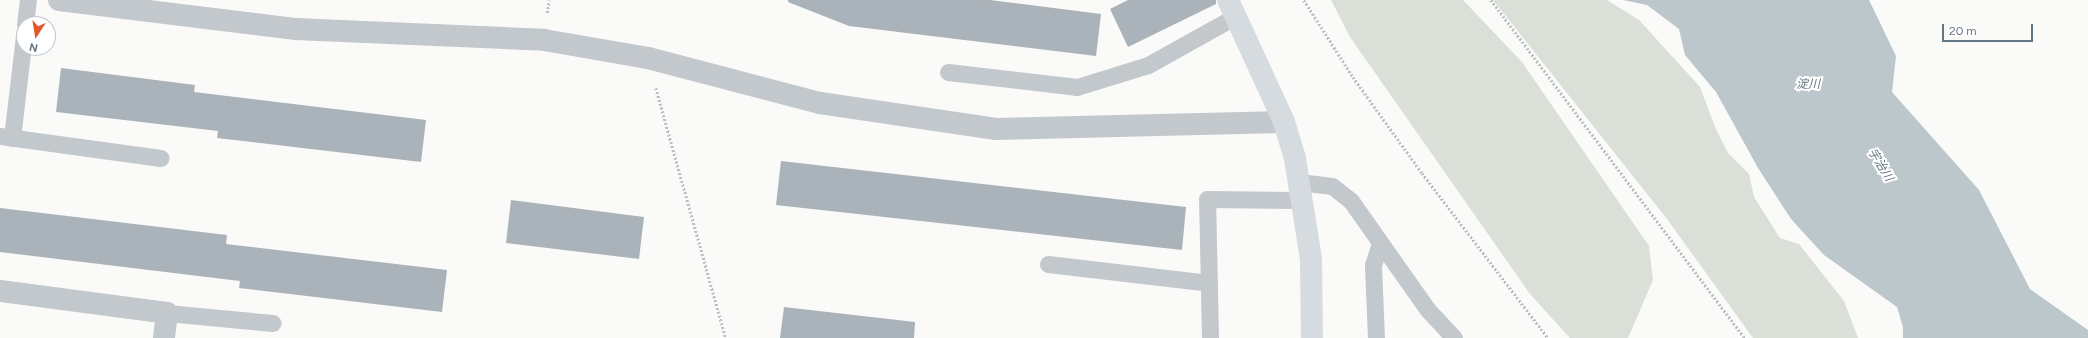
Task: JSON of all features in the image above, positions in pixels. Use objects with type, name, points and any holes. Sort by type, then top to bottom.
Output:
[{"type":"street","points":[[59,0],[296,29],[544,40],[648,58],[820,103],[996,129],[1284,122]]},
{"type":"street","points":[[1232,8],[1284,122],[1301,191],[1311,259],[1312,338]]},
{"type":"street","points":[[0,291],[167,313],[164,338]]},
{"type":"lane","points":[[26,16],[28,0]]},
{"type":"lane","points":[[948,72],[1077,87],[1107,80],[1148,65],[1232,8]]},
{"type":"lane","points":[[20,56],[6,137],[161,158]]},
{"type":"lane","points":[[1210,338],[1207,199],[1301,191],[1332,186],[1351,201],[1428,310],[1454,338]]},
{"type":"lane","points":[[1376,338],[1374,265],[1380,243]]},
{"type":"lane","points":[[1048,264],[1209,283]]},
{"type":"lane","points":[[167,313],[273,323]]},
{"type":"path","points":[[1304,0],[1353,76],[1422,173],[1548,338]]},
{"type":"path","points":[[1491,0],[1745,338]]},
{"type":"path","points":[[648,58],[726,338]]},
{"type":"shaded area","points":[[1331,0],[1463,0],[1522,62],[1649,246],[1653,280],[1628,338],[1570,338],[1530,294],[1350,37]]},
{"type":"shaded area","points":[[1493,0],[1607,0],[1639,20],[1700,87],[1715,127],[1728,153],[1749,174],[1754,197],[1780,238],[1799,244],[1844,301],[1858,338],[1753,338],[1667,219]]},
{"type":"water","name":"淀川","points":[[1623,0],[1869,0],[1896,56],[1892,92],[1979,190],[2030,289],[2088,330],[2088,338],[1903,338],[1903,327],[1897,307],[1824,255],[1791,219],[1758,168],[1716,92],[1685,55],[1679,29],[1647,5]]},
{"type":"building","points":[[788,0],[990,0],[1101,14],[1096,56],[849,26],[788,2]]},
{"type":"building","points":[[1128,0],[1216,0],[1216,4],[1128,47],[1110,9]]},
{"type":"building","points":[[61,68],[195,85],[194,92],[426,120],[421,162],[217,138],[218,131],[56,112]]},
{"type":"building","points":[[781,161],[1186,207],[1182,250],[776,205]]},
{"type":"building","points":[[511,200],[644,217],[639,259],[506,243]]},
{"type":"building","points":[[0,208],[227,235],[226,244],[447,270],[442,312],[239,288],[240,281],[0,252]]},
{"type":"building","points":[[784,307],[915,322],[914,338],[780,338]]},
{"type":"water label","name":"宇治川","points":[[1880,165]]}]
